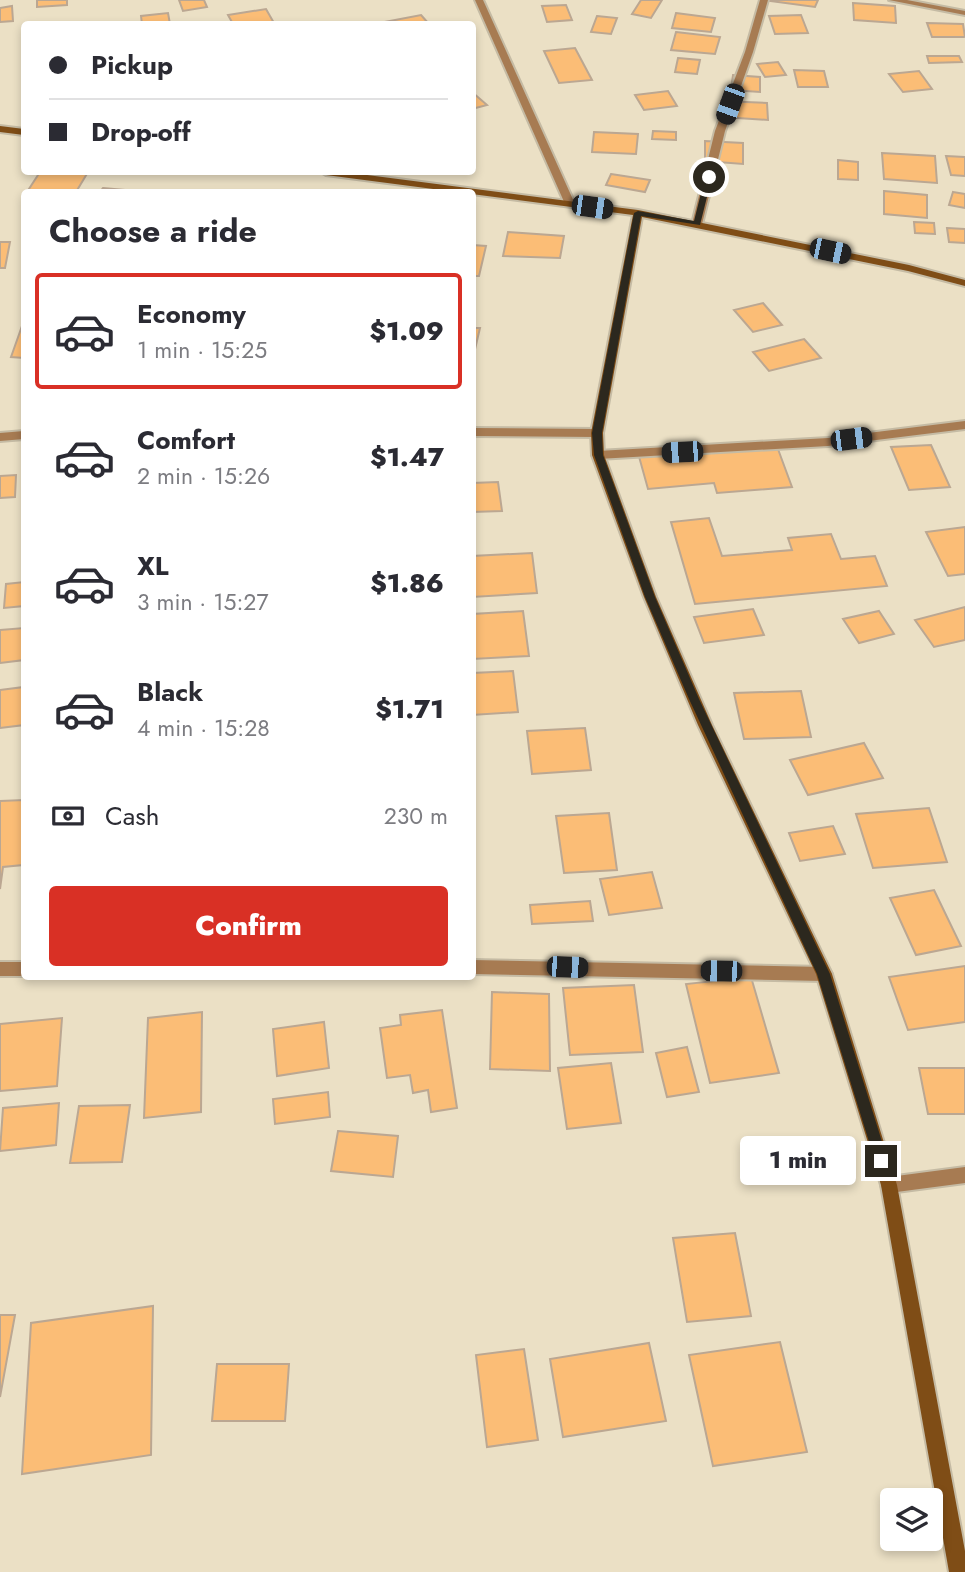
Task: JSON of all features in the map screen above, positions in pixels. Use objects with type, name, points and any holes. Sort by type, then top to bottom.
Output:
[{"type":"street","points":[[479,0],[570,204]]},
{"type":"street","points":[[697,223],[720,131],[764,0]]},
{"type":"street","points":[[893,0],[965,13]]},
{"type":"street","points":[[0,129],[21,132]]},
{"type":"street","points":[[349,175],[456,189]]},
{"type":"street","points":[[476,192],[697,223],[909,268],[965,283]]},
{"type":"street","points":[[638,213],[597,433],[598,455],[650,597],[694,699],[824,974],[889,1185],[959,1572]]},
{"type":"street","points":[[598,455],[828,442],[965,425]]},
{"type":"street","points":[[476,432],[597,433]]},
{"type":"street","points":[[0,437],[21,435]]},
{"type":"street","points":[[476,967],[824,974]]},
{"type":"street","points":[[0,969],[21,969]]},
{"type":"street","points":[[889,1185],[965,1175]]},
{"type":"building","points":[[37,0],[67,0],[67,5],[37,7]]},
{"type":"building","points":[[179,0],[204,0],[207,7],[183,11]]},
{"type":"building","points":[[641,0],[662,0],[651,18],[632,14]]},
{"type":"building","points":[[763,0],[818,0],[815,7]]},
{"type":"building","points":[[853,3],[895,6],[896,23],[854,20]]},
{"type":"building","points":[[566,5],[572,20],[547,22],[542,6]]},
{"type":"building","points":[[12,6],[13,21],[0,22],[0,8]]},
{"type":"building","points":[[266,9],[273,21],[231,21],[228,15]]},
{"type":"building","points":[[168,13],[169,21],[142,21],[141,16]]},
{"type":"building","points":[[676,13],[715,18],[711,32],[672,28]]},
{"type":"building","points":[[421,15],[426,21],[390,21]]},
{"type":"building","points":[[801,15],[808,33],[775,34],[769,16]]},
{"type":"building","points":[[597,16],[617,18],[611,34],[591,32]]},
{"type":"building","points":[[927,23],[963,24],[965,37],[932,37]]},
{"type":"building","points":[[676,32],[720,37],[715,54],[671,50]]},
{"type":"building","points":[[575,48],[592,80],[559,83],[544,51]]},
{"type":"building","points":[[927,56],[959,56],[962,62],[929,63]]},
{"type":"building","points":[[678,58],[700,60],[697,74],[675,72]]},
{"type":"building","points":[[778,62],[786,75],[765,77],[757,64]]},
{"type":"building","points":[[794,70],[824,71],[828,87],[798,87]]},
{"type":"building","points":[[919,71],[932,89],[903,92],[889,74]]},
{"type":"building","points":[[733,75],[760,77],[760,92],[731,90]]},
{"type":"building","points":[[668,91],[677,106],[644,110],[635,95]]},
{"type":"building","points":[[476,95],[487,105],[476,108]]},
{"type":"building","points":[[721,101],[767,103],[768,120],[722,117]]},
{"type":"building","points":[[653,131],[676,132],[676,140],[652,139]]},
{"type":"building","points":[[594,132],[638,134],[636,154],[592,152]]},
{"type":"building","points":[[705,141],[743,143],[743,164],[705,161]]},
{"type":"building","points":[[882,153],[935,156],[937,183],[884,179]]},
{"type":"building","points":[[946,156],[965,157],[965,176],[951,175]]},
{"type":"building","points":[[838,160],[858,162],[858,180],[838,179]]},
{"type":"building","points":[[611,174],[650,180],[645,192],[606,185]]},
{"type":"building","points":[[38,175],[86,175],[78,189],[29,189]]},
{"type":"building","points":[[884,191],[927,195],[927,218],[884,214]]},
{"type":"building","points":[[953,192],[965,194],[965,208],[949,205]]},
{"type":"building","points":[[914,222],[934,223],[935,234],[915,233]]},
{"type":"building","points":[[947,228],[965,229],[965,243],[949,242]]},
{"type":"building","points":[[508,232],[564,236],[560,258],[503,256]]},
{"type":"building","points":[[0,242],[10,242],[5,268],[0,268]]},
{"type":"building","points":[[476,245],[486,246],[479,276],[476,276]]},
{"type":"building","points":[[763,303],[782,325],[753,332],[734,310]]},
{"type":"building","points":[[476,328],[480,328],[476,345]]},
{"type":"building","points":[[21,329],[21,358],[11,357]]},
{"type":"building","points":[[804,339],[821,358],[769,371],[753,352]]},
{"type":"building","points":[[775,441],[792,487],[717,493],[714,483],[648,489],[638,453]]},
{"type":"building","points":[[931,445],[950,487],[909,490],[891,447]]},
{"type":"building","points":[[16,475],[15,497],[0,498],[0,476]]},
{"type":"building","points":[[498,482],[502,511],[476,512],[476,483]]},
{"type":"building","points":[[709,518],[722,556],[792,550],[788,538],[831,534],[841,559],[875,556],[887,586],[695,604],[671,522]]},
{"type":"building","points":[[965,527],[965,574],[948,576],[926,532]]},
{"type":"building","points":[[532,553],[537,593],[476,597],[476,556]]},
{"type":"building","points":[[21,582],[21,606],[4,608],[6,584]]},
{"type":"building","points":[[965,607],[965,640],[934,647],[915,620]]},
{"type":"building","points":[[753,609],[764,635],[704,643],[694,617]]},
{"type":"building","points":[[523,611],[529,656],[476,659],[476,614]]},
{"type":"building","points":[[879,611],[894,634],[859,643],[843,619]]},
{"type":"building","points":[[21,628],[21,660],[0,663],[0,630]]},
{"type":"building","points":[[513,671],[518,712],[476,715],[476,673]]},
{"type":"building","points":[[21,687],[21,725],[0,728],[0,690]]},
{"type":"building","points":[[801,691],[811,737],[744,739],[734,693]]},
{"type":"building","points":[[585,728],[591,770],[532,774],[527,731]]},
{"type":"building","points":[[864,743],[883,778],[808,795],[790,760]]},
{"type":"building","points":[[21,800],[21,865],[3,867],[0,889],[0,801]]},
{"type":"building","points":[[929,808],[947,862],[873,868],[856,814]]},
{"type":"building","points":[[609,813],[617,870],[564,873],[556,816]]},
{"type":"building","points":[[833,826],[845,854],[800,861],[789,833]]},
{"type":"building","points":[[652,872],[662,908],[609,915],[600,879]]},
{"type":"building","points":[[934,890],[961,946],[916,955],[890,898]]},
{"type":"building","points":[[590,901],[593,921],[532,924],[530,905]]},
{"type":"building","points":[[965,966],[965,1022],[908,1030],[889,977]]},
{"type":"building","points":[[751,977],[779,1073],[710,1083],[686,984]]},
{"type":"building","points":[[634,985],[643,1052],[570,1055],[563,988]]},
{"type":"building","points":[[492,992],[549,994],[550,1071],[490,1069]]},
{"type":"building","points":[[442,1010],[457,1108],[431,1112],[428,1090],[413,1093],[410,1075],[387,1078],[380,1028],[401,1025],[400,1015]]},
{"type":"building","points":[[202,1012],[201,1112],[144,1118],[148,1018]]},
{"type":"building","points":[[62,1018],[57,1086],[0,1091],[0,1024]]},
{"type":"building","points":[[324,1022],[329,1068],[277,1076],[273,1029]]},
{"type":"building","points":[[687,1047],[699,1092],[667,1097],[656,1053]]},
{"type":"building","points":[[611,1063],[621,1123],[567,1129],[558,1068]]},
{"type":"building","points":[[919,1068],[965,1068],[965,1114],[928,1114]]},
{"type":"building","points":[[328,1092],[330,1117],[275,1124],[273,1099]]},
{"type":"building","points":[[59,1103],[56,1145],[0,1151],[3,1108]]},
{"type":"building","points":[[130,1105],[122,1162],[70,1163],[79,1106]]},
{"type":"building","points":[[338,1131],[398,1136],[393,1177],[331,1171]]},
{"type":"building","points":[[735,1233],[751,1316],[687,1322],[673,1238]]},
{"type":"building","points":[[153,1306],[151,1455],[22,1474],[31,1323]]},
{"type":"building","points":[[0,1315],[15,1315],[0,1397]]},
{"type":"building","points":[[780,1342],[807,1452],[713,1466],[689,1355]]},
{"type":"building","points":[[649,1343],[666,1421],[563,1437],[550,1359]]},
{"type":"building","points":[[524,1349],[538,1440],[487,1447],[476,1355]]},
{"type":"building","points":[[217,1364],[289,1364],[285,1421],[212,1421]]},
{"type":"route","points":[[709,177],[697,223],[638,213],[597,433],[598,455],[650,597],[694,699],[824,974],[881,1161]]}]
